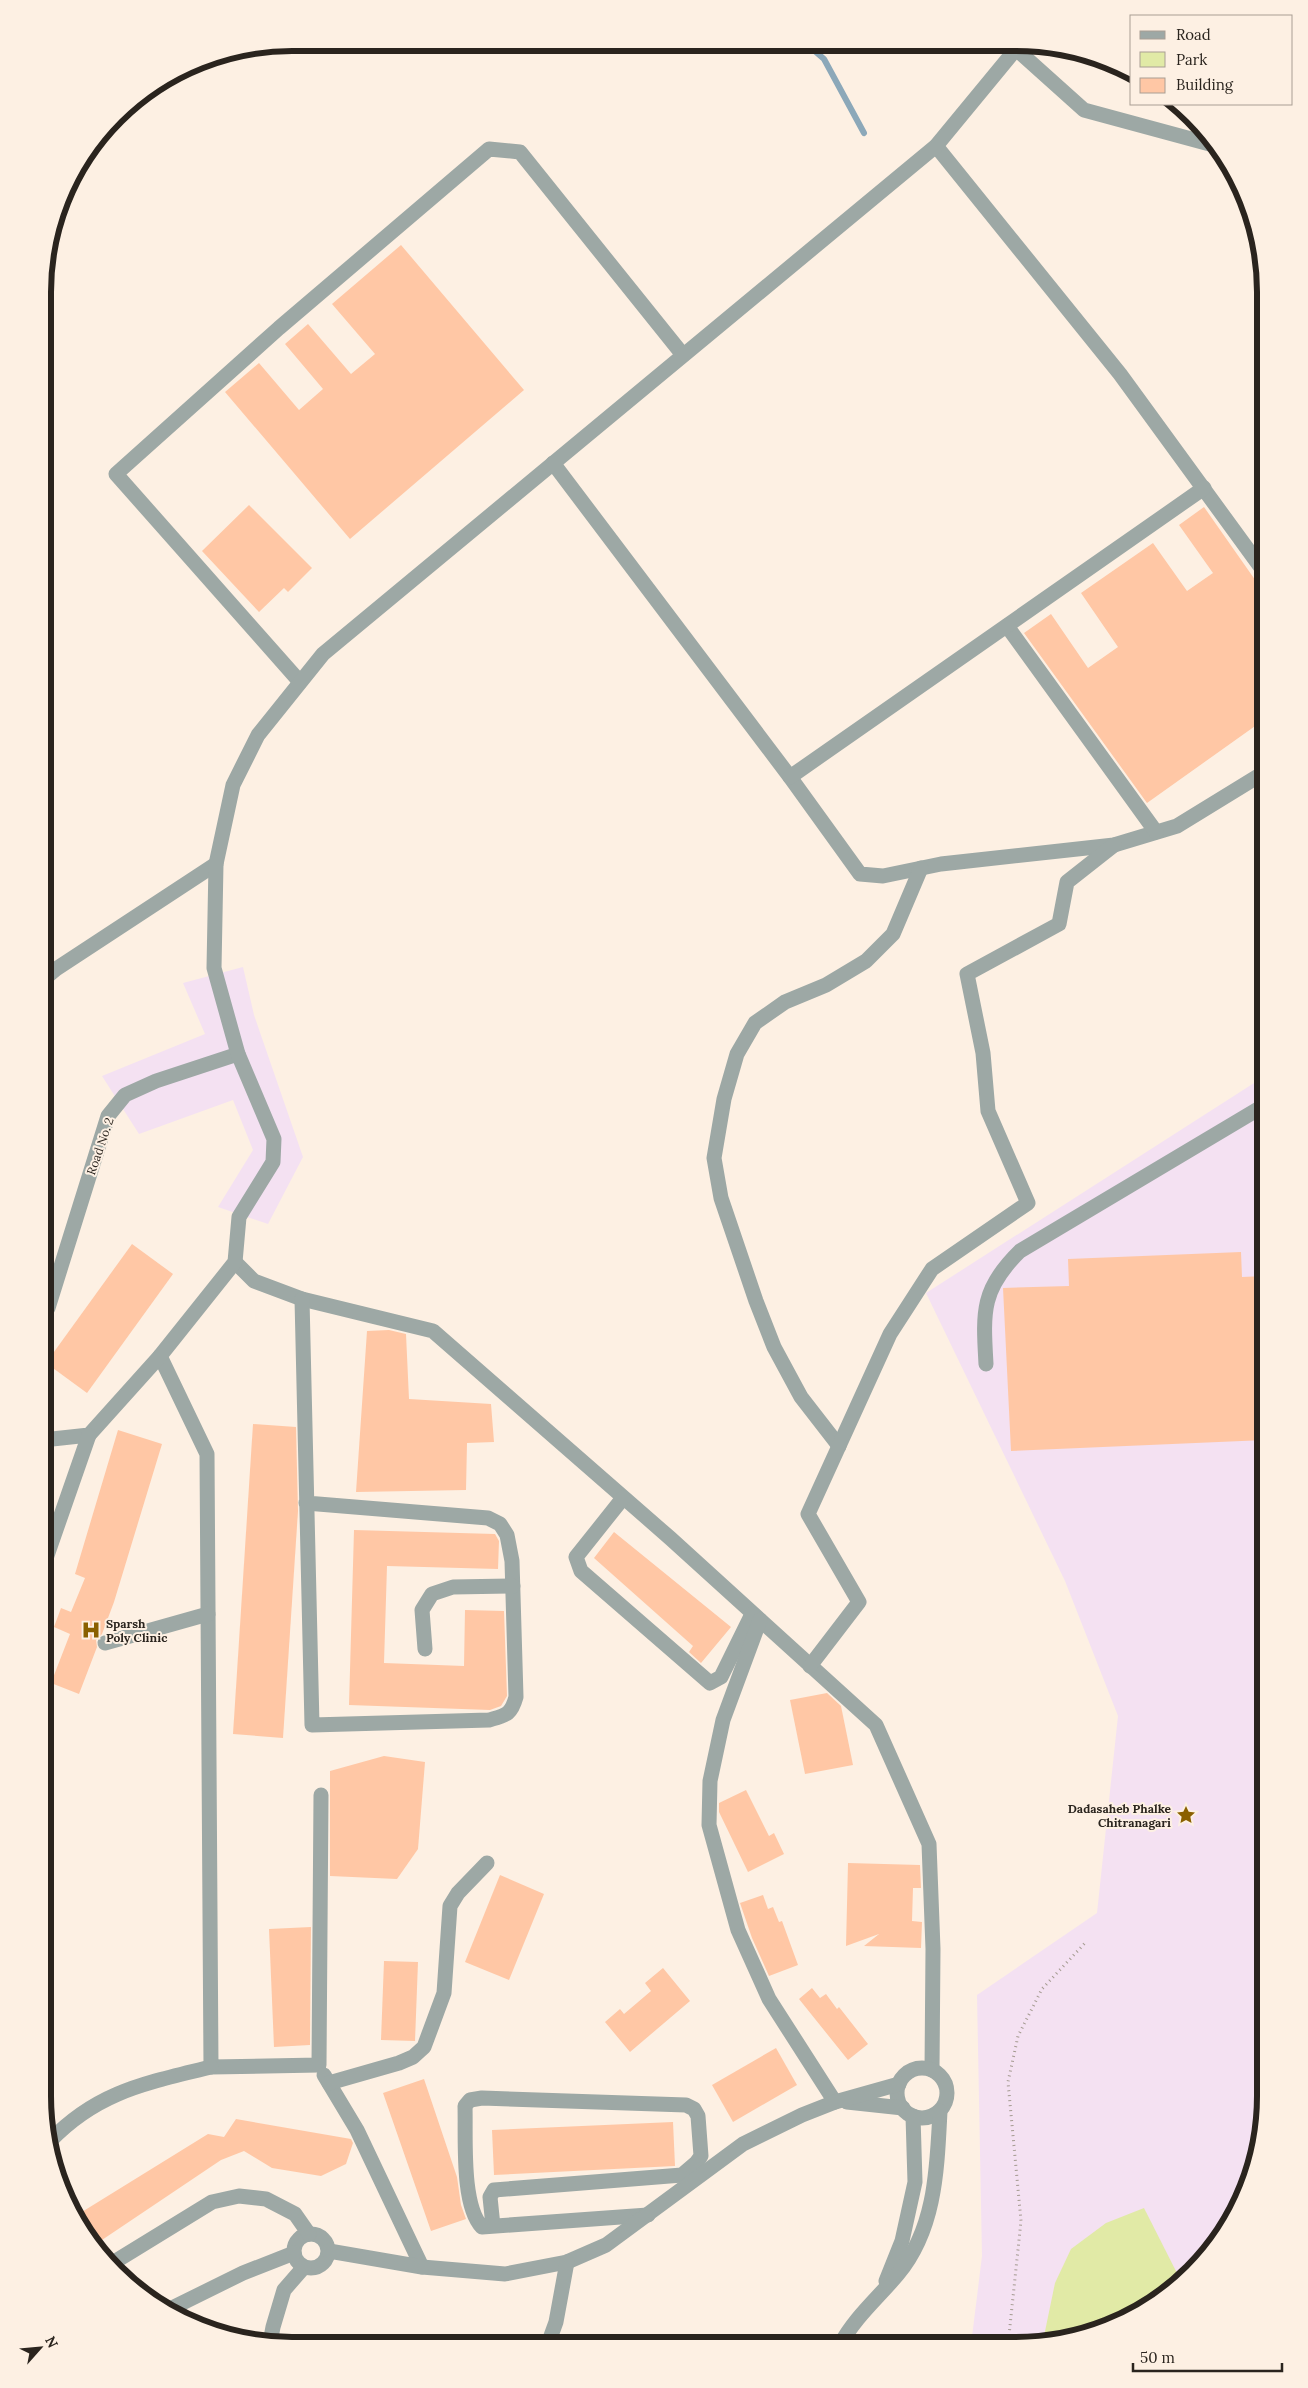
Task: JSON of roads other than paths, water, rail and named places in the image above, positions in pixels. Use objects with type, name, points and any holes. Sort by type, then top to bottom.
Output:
[{"type":"street","points":[[51,1544],[89,1435],[160,1356],[235,1262],[239,1217],[273,1162],[274,1139],[238,1054],[214,968],[216,864],[233,785],[258,735],[322,654],[936,146],[1014,51]]},
{"type":"street","points":[[1020,51],[1084,110],[1204,143]]},
{"type":"street","points":[[936,146],[1120,374],[1257,562]]},
{"type":"street","points":[[300,682],[116,474],[279,328],[489,149],[520,152],[683,355]]},
{"type":"street","points":[[552,463],[790,777],[860,874],[883,876],[941,864],[1114,846],[1176,826],[1257,777]]},
{"type":"street","points":[[790,777],[1204,488]]},
{"type":"street","points":[[1007,626],[1156,832]]},
{"type":"street","points":[[810,1666],[859,1602],[808,1514],[890,1334],[932,1269],[1028,1203],[988,1111],[983,1053],[967,974],[1059,924],[1067,882],[1114,846]]},
{"type":"street","points":[[51,973],[216,864]]},
{"type":"street","points":[[838,1446],[801,1397],[774,1347],[756,1301],[721,1198],[714,1158],[724,1099],[737,1054],[754,1023],[785,1002],[826,985],[866,961],[893,934],[921,868]]},
{"type":"street","name":"Road No. 2","points":[[51,1292],[108,1116],[125,1096],[156,1081],[238,1054]]},
{"type":"street","points":[[986,1364],[984,1323],[989,1292],[1002,1269],[1020,1250],[1257,1110]]},
{"type":"street","points":[[235,1262],[254,1281],[302,1299],[433,1331],[876,1725],[929,1844],[933,1949],[932,2070]]},
{"type":"street","points":[[302,1299],[306,1504],[312,1725],[473,1720],[505,1715],[513,1709],[516,1697],[512,1561],[507,1535],[500,1524],[488,1518],[306,1504]]},
{"type":"street","points":[[160,1356],[207,1454],[211,2068]]},
{"type":"street","points":[[51,1439],[89,1435]]},
{"type":"street","points":[[623,1498],[576,1557],[581,1571],[710,1683],[721,1677],[756,1617]]},
{"type":"street","points":[[425,1649],[422,1610],[432,1594],[454,1587],[512,1586]]},
{"type":"street","points":[[105,1643],[208,1614]]},
{"type":"street","points":[[329,2251],[422,2267],[505,2274],[567,2262],[606,2246],[743,2144],[802,2115],[839,2102],[899,2084],[913,2070],[922,2068],[932,2070],[940,2076],[945,2084],[947,2093],[946,2103],[940,2111],[932,2116],[923,2118],[908,2112],[839,2102],[769,1999],[738,1930],[709,1825],[710,1781],[723,1720],[756,1617]]},
{"type":"street","points":[[322,1795],[319,2066],[357,2130],[422,2267]]},
{"type":"street","points":[[329,2083],[399,2063],[412,2057],[424,2047],[444,1993],[450,1906],[458,1893],[487,1863]]},
{"type":"street","points":[[55,2136],[69,2121],[108,2096],[145,2083],[211,2068],[319,2066]]},
{"type":"street","points":[[883,2290],[902,2241],[915,2182],[908,2112],[899,2101],[899,2084]]},
{"type":"street","points":[[493,2226],[490,2197],[494,2190],[682,2176],[696,2163],[700,2156],[698,2116],[694,2109],[686,2105],[482,2098],[470,2100],[465,2106],[468,2185],[477,2222],[482,2227],[648,2215]]},
{"type":"street","points":[[844,2337],[849,2328],[898,2274],[916,2249],[926,2224],[934,2190],[940,2111]]},
{"type":"street","points":[[117,2261],[212,2202],[239,2196],[266,2199],[295,2214],[310,2234]]},
{"type":"street","points":[[310,2234],[318,2236],[325,2241],[329,2251],[321,2265],[312,2268],[304,2267],[296,2261],[294,2252],[295,2244],[301,2237],[310,2234]]},
{"type":"street","points":[[176,2306],[244,2273],[294,2252]]},
{"type":"street","points":[[551,2337],[556,2322],[567,2262]]},
{"type":"street","points":[[271,2336],[284,2290],[304,2267]]},
{"type":"waterway","points":[[815,51],[824,59],[864,133]]},
{"type":"place","name":"Sparsh Poly Clinic","points":[[91,1630]]},
{"type":"place","name":"Dadasaheb Phalke Chitranagari","points":[[1186,1815]]}]
